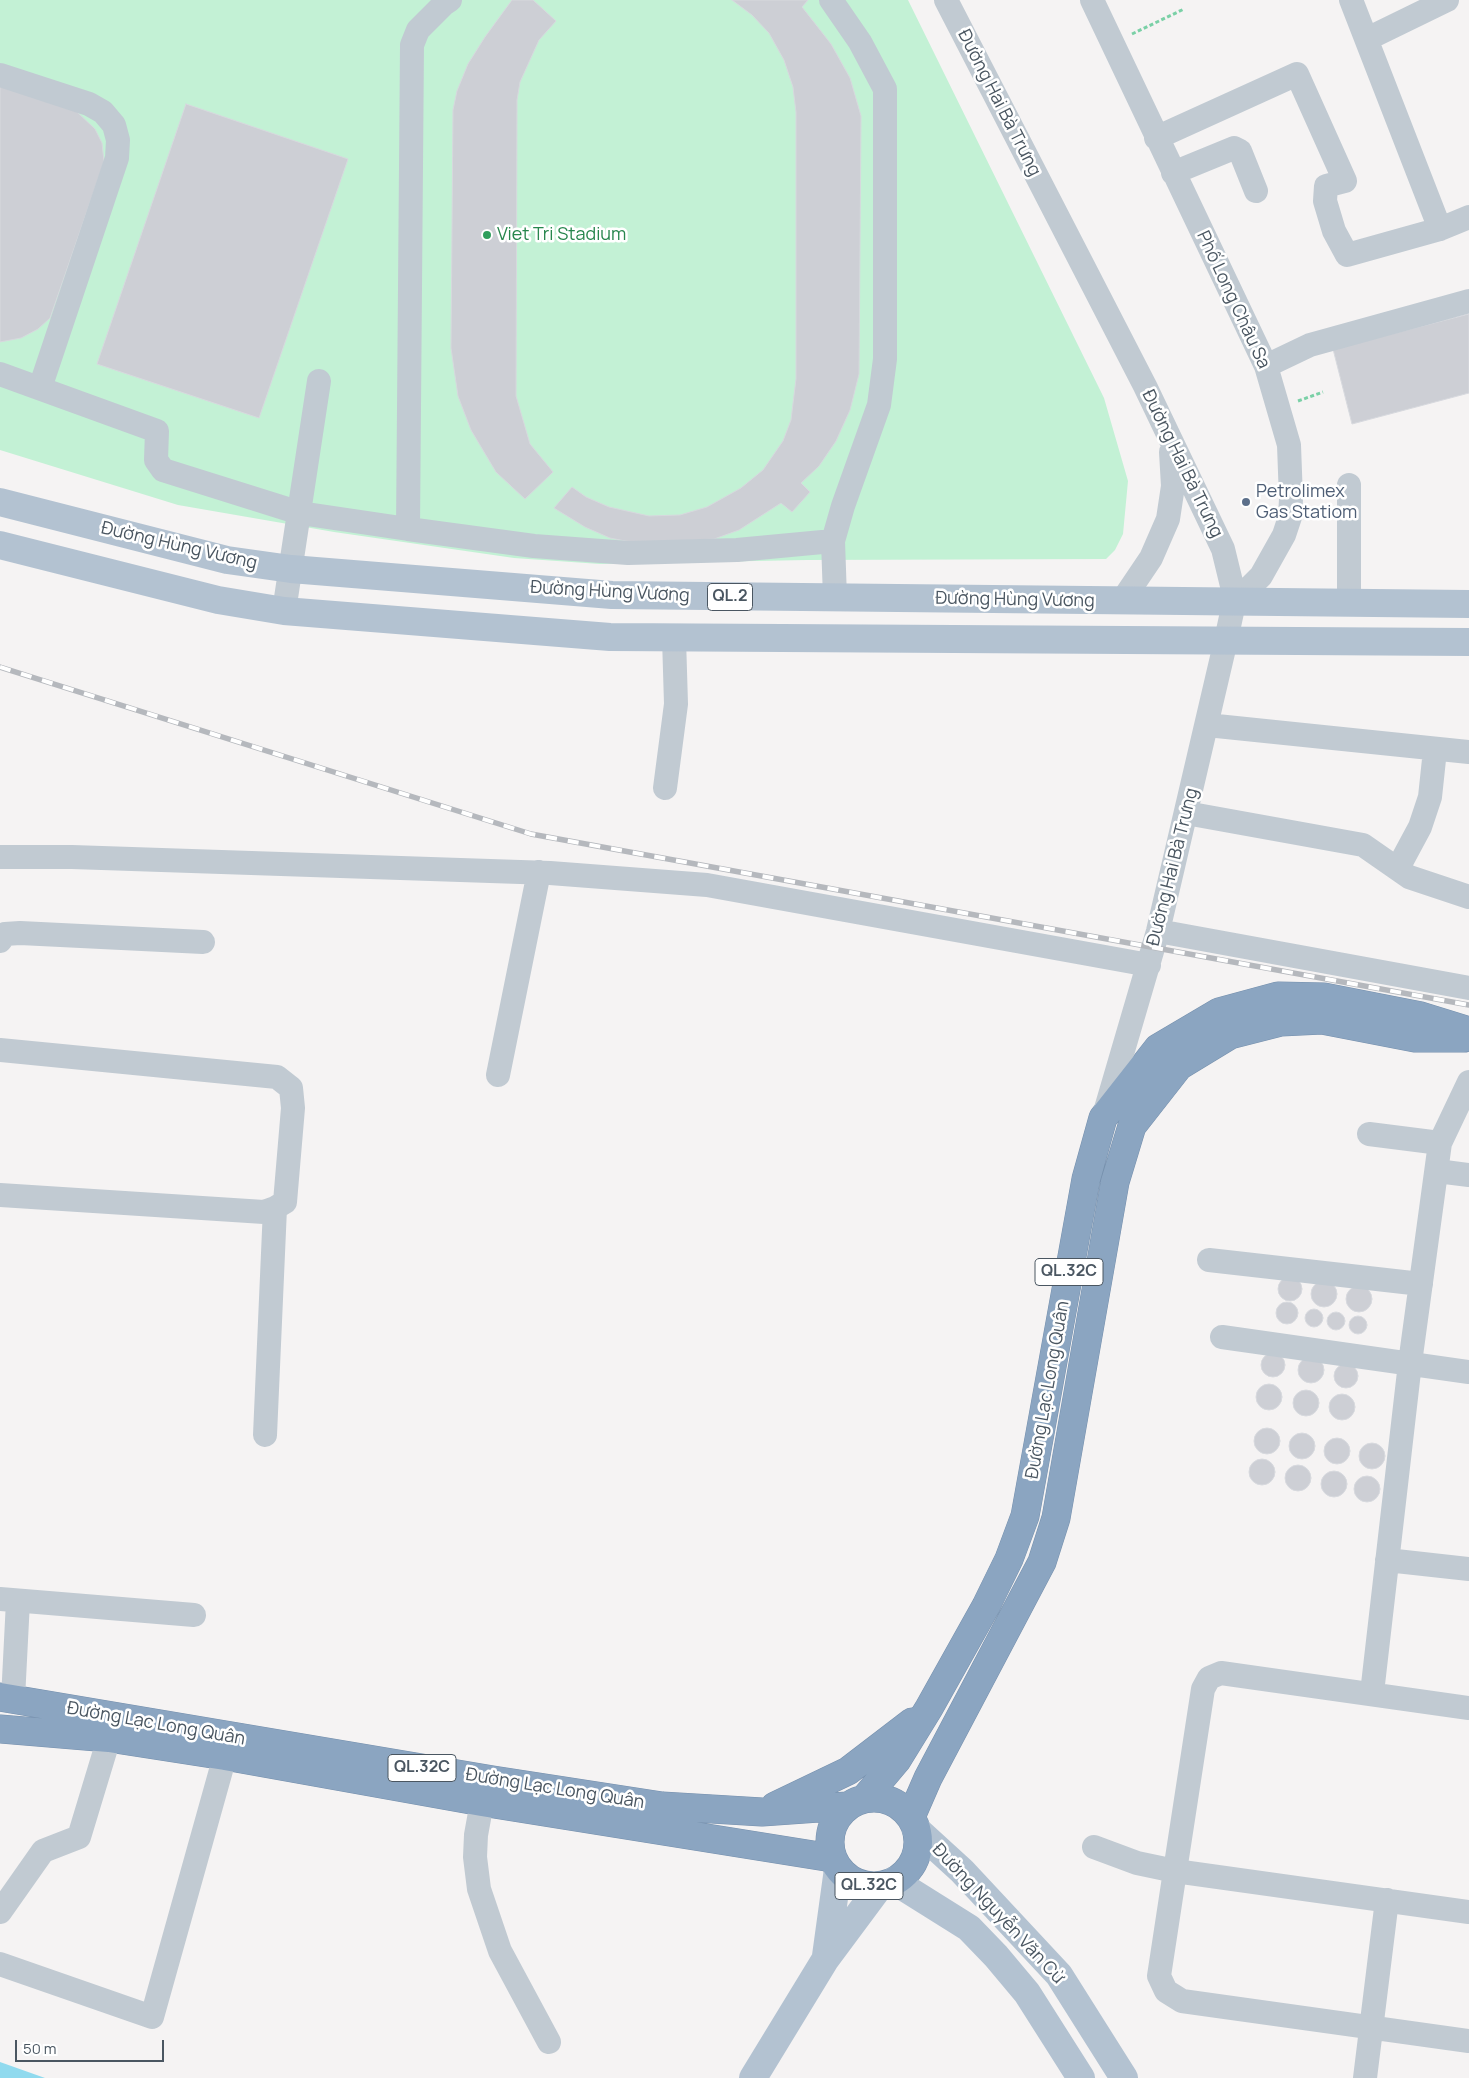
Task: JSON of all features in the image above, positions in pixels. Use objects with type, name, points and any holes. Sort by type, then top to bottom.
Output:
[{"type":"highway","name":"Đường Lạc Long Quân","points":[[0,1728],[109,1738],[224,1756],[333,1764],[662,1806],[762,1812],[856,1802],[897,1760],[929,1708],[986,1606],[1009,1559],[1025,1516],[1086,1179],[1103,1118],[1158,1048],[1219,1012],[1278,996],[1324,997],[1421,1016],[1469,1031]]},
{"type":"highway","name":"Đường Lạc Long Quân","points":[[913,1823],[928,1778],[1042,1562],[1056,1518],[1115,1182],[1132,1126],[1179,1066],[1230,1035],[1281,1022],[1322,1020],[1415,1038],[1469,1038]]},
{"type":"highway","name":"Đường Lạc Long Quân","points":[[6,1698],[333,1764],[482,1802],[835,1863]]},
{"type":"highway","points":[[762,1812],[848,1771],[886,1744],[929,1708]]},
{"type":"highway","name":"QL.32C","points":[[878,1798],[891,1801],[902,1807],[913,1823],[918,1844],[915,1859],[907,1872],[887,1883],[857,1883],[835,1863],[829,1844],[831,1830],[837,1817],[856,1802],[878,1798]]},
{"type":"main road","name":"Đường Hùng Vương","points":[[0,502],[227,560],[291,569],[612,595],[1469,604]]},
{"type":"main road","points":[[0,545],[218,600],[284,611],[610,638],[1469,642]]},
{"type":"main road","name":"Đường Nguyễn Văn Cừ","points":[[913,1823],[962,1871],[1059,1975],[1124,2078]]},
{"type":"main road","points":[[825,1960],[835,1863]]},
{"type":"main road","points":[[752,2078],[825,1960],[887,1883]]},
{"type":"main road","name":"Đường Nguyễn Văn Cừ","points":[[887,1883],[969,1928],[996,1956],[1027,1993],[1082,2078]]},
{"type":"street","points":[[408,529],[412,45],[418,30],[450,0]]},
{"type":"street","points":[[831,0],[860,42],[885,89],[885,359],[880,405],[843,506],[833,541],[835,598]]},
{"type":"street","name":"Đường Hai Bà Trưng","points":[[946,0],[1171,440],[1223,549],[1231,577],[1234,603],[1186,813],[1158,931],[1103,1118]]},
{"type":"street","name":"Phố Long Châu Sa","points":[[1092,0],[1111,44],[1266,366],[1290,454],[1290,517],[1284,535],[1261,576],[1234,603]]},
{"type":"street","points":[[1351,0],[1440,229]]},
{"type":"street","points":[[1367,39],[1447,0]]},
{"type":"street","points":[[1156,138],[1297,74],[1345,181],[1326,186],[1325,201],[1334,231],[1347,255],[1440,229],[1469,217]]},
{"type":"street","points":[[0,75],[89,104],[103,112],[114,124],[118,140],[117,158],[40,388]]},
{"type":"street","points":[[1173,173],[1234,148],[1240,151],[1256,191]]},
{"type":"street","points":[[1266,366],[1310,345],[1469,301]]},
{"type":"street","points":[[0,374],[157,431],[156,460],[163,470],[300,513],[534,546],[628,553],[737,550],[833,541]]},
{"type":"street","points":[[284,611],[319,381]]},
{"type":"street","points":[[1122,601],[1151,558],[1168,519],[1173,486],[1171,440]]},
{"type":"street","points":[[1349,485],[1349,603]]},
{"type":"street","points":[[665,788],[676,704],[674,638]]},
{"type":"street","points":[[1207,724],[1435,750],[1469,752]]},
{"type":"street","points":[[1398,868],[1420,827],[1430,797],[1435,750]]},
{"type":"street","points":[[1186,813],[1363,846],[1398,868],[1409,878],[1469,897]]},
{"type":"street","points":[[0,857],[102,858],[539,872],[707,885],[1149,964]]},
{"type":"street","points":[[498,1075],[539,872]]},
{"type":"street","points":[[1158,931],[1469,988]]},
{"type":"street","points":[[0,941],[5,934],[20,933],[203,942]]},
{"type":"street","name":"Đường Hai Bà Trưng","points":[[1132,1126],[1149,964]]},
{"type":"street","points":[[0,1050],[277,1077],[291,1088],[293,1108],[285,1202],[264,1212],[0,1195]]},
{"type":"street","points":[[1372,1693],[1410,1363],[1440,1143],[1469,1082]]},
{"type":"street","points":[[1369,1134],[1440,1143]]},
{"type":"street","points":[[1437,1170],[1469,1175]]},
{"type":"street","points":[[265,1435],[275,1208]]},
{"type":"street","points":[[1209,1260],[1421,1284]]},
{"type":"street","points":[[1222,1337],[1469,1372]]},
{"type":"street","points":[[1387,1560],[1469,1569]]},
{"type":"street","points":[[6,1698],[9,1600],[194,1615]]},
{"type":"street","points":[[1469,1708],[1221,1673],[1209,1678],[1203,1689],[1159,1976],[1166,1991],[1182,2001],[1469,2041]]},
{"type":"street","points":[[0,1912],[43,1851],[79,1837],[109,1738]]},
{"type":"street","points":[[0,1964],[152,2017],[224,1756]]},
{"type":"street","points":[[482,1802],[475,1850],[479,1889],[500,1952],[549,2042]]},
{"type":"street","points":[[1094,1847],[1137,1863],[1175,1871],[1469,1912]]},
{"type":"street","points":[[1365,2078],[1387,1900]]},
{"type":"path","points":[[1111,44],[1184,9]]},
{"type":"path","points":[[1279,409],[1323,392]]},
{"type":"green space","points":[[0,0],[908,0],[1104,398],[1128,481],[1123,534],[1115,550],[1106,559],[807,560],[600,564],[514,558],[334,532],[178,505],[0,450]]},
{"type":"water","points":[[0,2062],[45,2078],[0,2078]]},
{"type":"building","points":[[512,0],[533,0],[556,21],[539,40],[520,82],[517,100],[516,396],[530,444],[553,472],[525,499],[496,472],[471,430],[458,396],[451,348],[453,110],[457,91],[468,64]]},
{"type":"building","points":[[732,0],[808,0],[802,7],[831,44],[850,78],[861,116],[859,374],[850,410],[836,441],[819,466],[801,483],[810,492],[792,512],[781,503],[739,530],[714,539],[636,543],[610,538],[585,527],[554,508],[572,487],[586,497],[609,507],[649,516],[680,515],[707,507],[741,488],[763,470],[783,441],[791,420],[796,379],[796,112],[793,87],[784,60],[769,33],[752,15]]},
{"type":"building","points":[[0,86],[76,111],[95,129],[102,143],[104,162],[50,318],[38,329],[21,338],[0,342]]},
{"type":"building","points":[[186,104],[348,159],[259,418],[97,364]]},
{"type":"building","points":[[1469,314],[1469,393],[1352,424],[1333,349]]},
{"type":"building","points":[[1290,1277],[1299,1280],[1302,1289],[1299,1298],[1290,1301],[1281,1298],[1278,1289],[1281,1280]]},
{"type":"building","points":[[1324,1281],[1333,1285],[1337,1294],[1333,1303],[1324,1307],[1315,1303],[1311,1294],[1315,1285]]},
{"type":"building","points":[[1359,1286],[1368,1290],[1372,1299],[1368,1308],[1359,1312],[1350,1308],[1346,1299],[1350,1290]]},
{"type":"building","points":[[1287,1302],[1297,1309],[1298,1313],[1291,1323],[1287,1324],[1277,1317],[1276,1313],[1283,1303]]},
{"type":"building","points":[[1310,1309],[1318,1309],[1323,1314],[1321,1325],[1310,1327],[1305,1322],[1305,1314]]},
{"type":"building","points":[[1332,1312],[1340,1312],[1345,1317],[1343,1328],[1332,1330],[1327,1325],[1327,1317]]},
{"type":"building","points":[[1354,1316],[1362,1316],[1367,1321],[1365,1332],[1354,1334],[1349,1329],[1349,1321]]},
{"type":"building","points":[[1273,1353],[1282,1356],[1285,1365],[1282,1374],[1273,1377],[1264,1374],[1261,1365],[1264,1356]]},
{"type":"building","points":[[1311,1357],[1320,1361],[1324,1370],[1320,1379],[1311,1383],[1302,1379],[1298,1370],[1302,1361]]},
{"type":"building","points":[[1346,1364],[1355,1367],[1358,1376],[1355,1385],[1346,1388],[1337,1385],[1334,1376],[1337,1367]]},
{"type":"building","points":[[1269,1384],[1278,1388],[1282,1397],[1278,1406],[1269,1410],[1260,1406],[1256,1397],[1260,1388]]},
{"type":"building","points":[[1306,1390],[1315,1394],[1319,1403],[1315,1412],[1306,1416],[1297,1412],[1293,1403],[1297,1394]]},
{"type":"building","points":[[1342,1394],[1351,1398],[1355,1407],[1351,1416],[1342,1420],[1333,1416],[1329,1407],[1333,1398]]},
{"type":"building","points":[[1267,1428],[1276,1432],[1280,1441],[1276,1450],[1267,1454],[1258,1450],[1254,1441],[1258,1432]]},
{"type":"building","points":[[1302,1433],[1311,1437],[1315,1446],[1311,1455],[1302,1459],[1293,1455],[1289,1446],[1293,1437]]},
{"type":"building","points":[[1337,1438],[1346,1442],[1350,1451],[1346,1460],[1337,1464],[1328,1460],[1324,1451],[1328,1442]]},
{"type":"building","points":[[1372,1443],[1381,1447],[1385,1456],[1381,1465],[1372,1469],[1363,1465],[1359,1456],[1363,1447]]},
{"type":"building","points":[[1262,1459],[1271,1463],[1275,1472],[1271,1481],[1262,1485],[1253,1481],[1249,1472],[1253,1463]]},
{"type":"building","points":[[1298,1465],[1307,1469],[1311,1478],[1307,1487],[1298,1491],[1289,1487],[1285,1478],[1289,1469]]},
{"type":"building","points":[[1334,1471],[1343,1475],[1347,1484],[1343,1493],[1334,1497],[1325,1493],[1321,1484],[1325,1475]]},
{"type":"building","points":[[1367,1476],[1376,1480],[1380,1489],[1376,1498],[1367,1502],[1358,1498],[1354,1489],[1358,1480]]},
{"type":"railway","points":[[0,667],[531,834],[1469,1005]]},
{"type":"place","name":"Viet Tri Stadium","points":[[487,235]]},
{"type":"place","name":"Petrolimex Gas Statiom","points":[[1246,502]]}]
